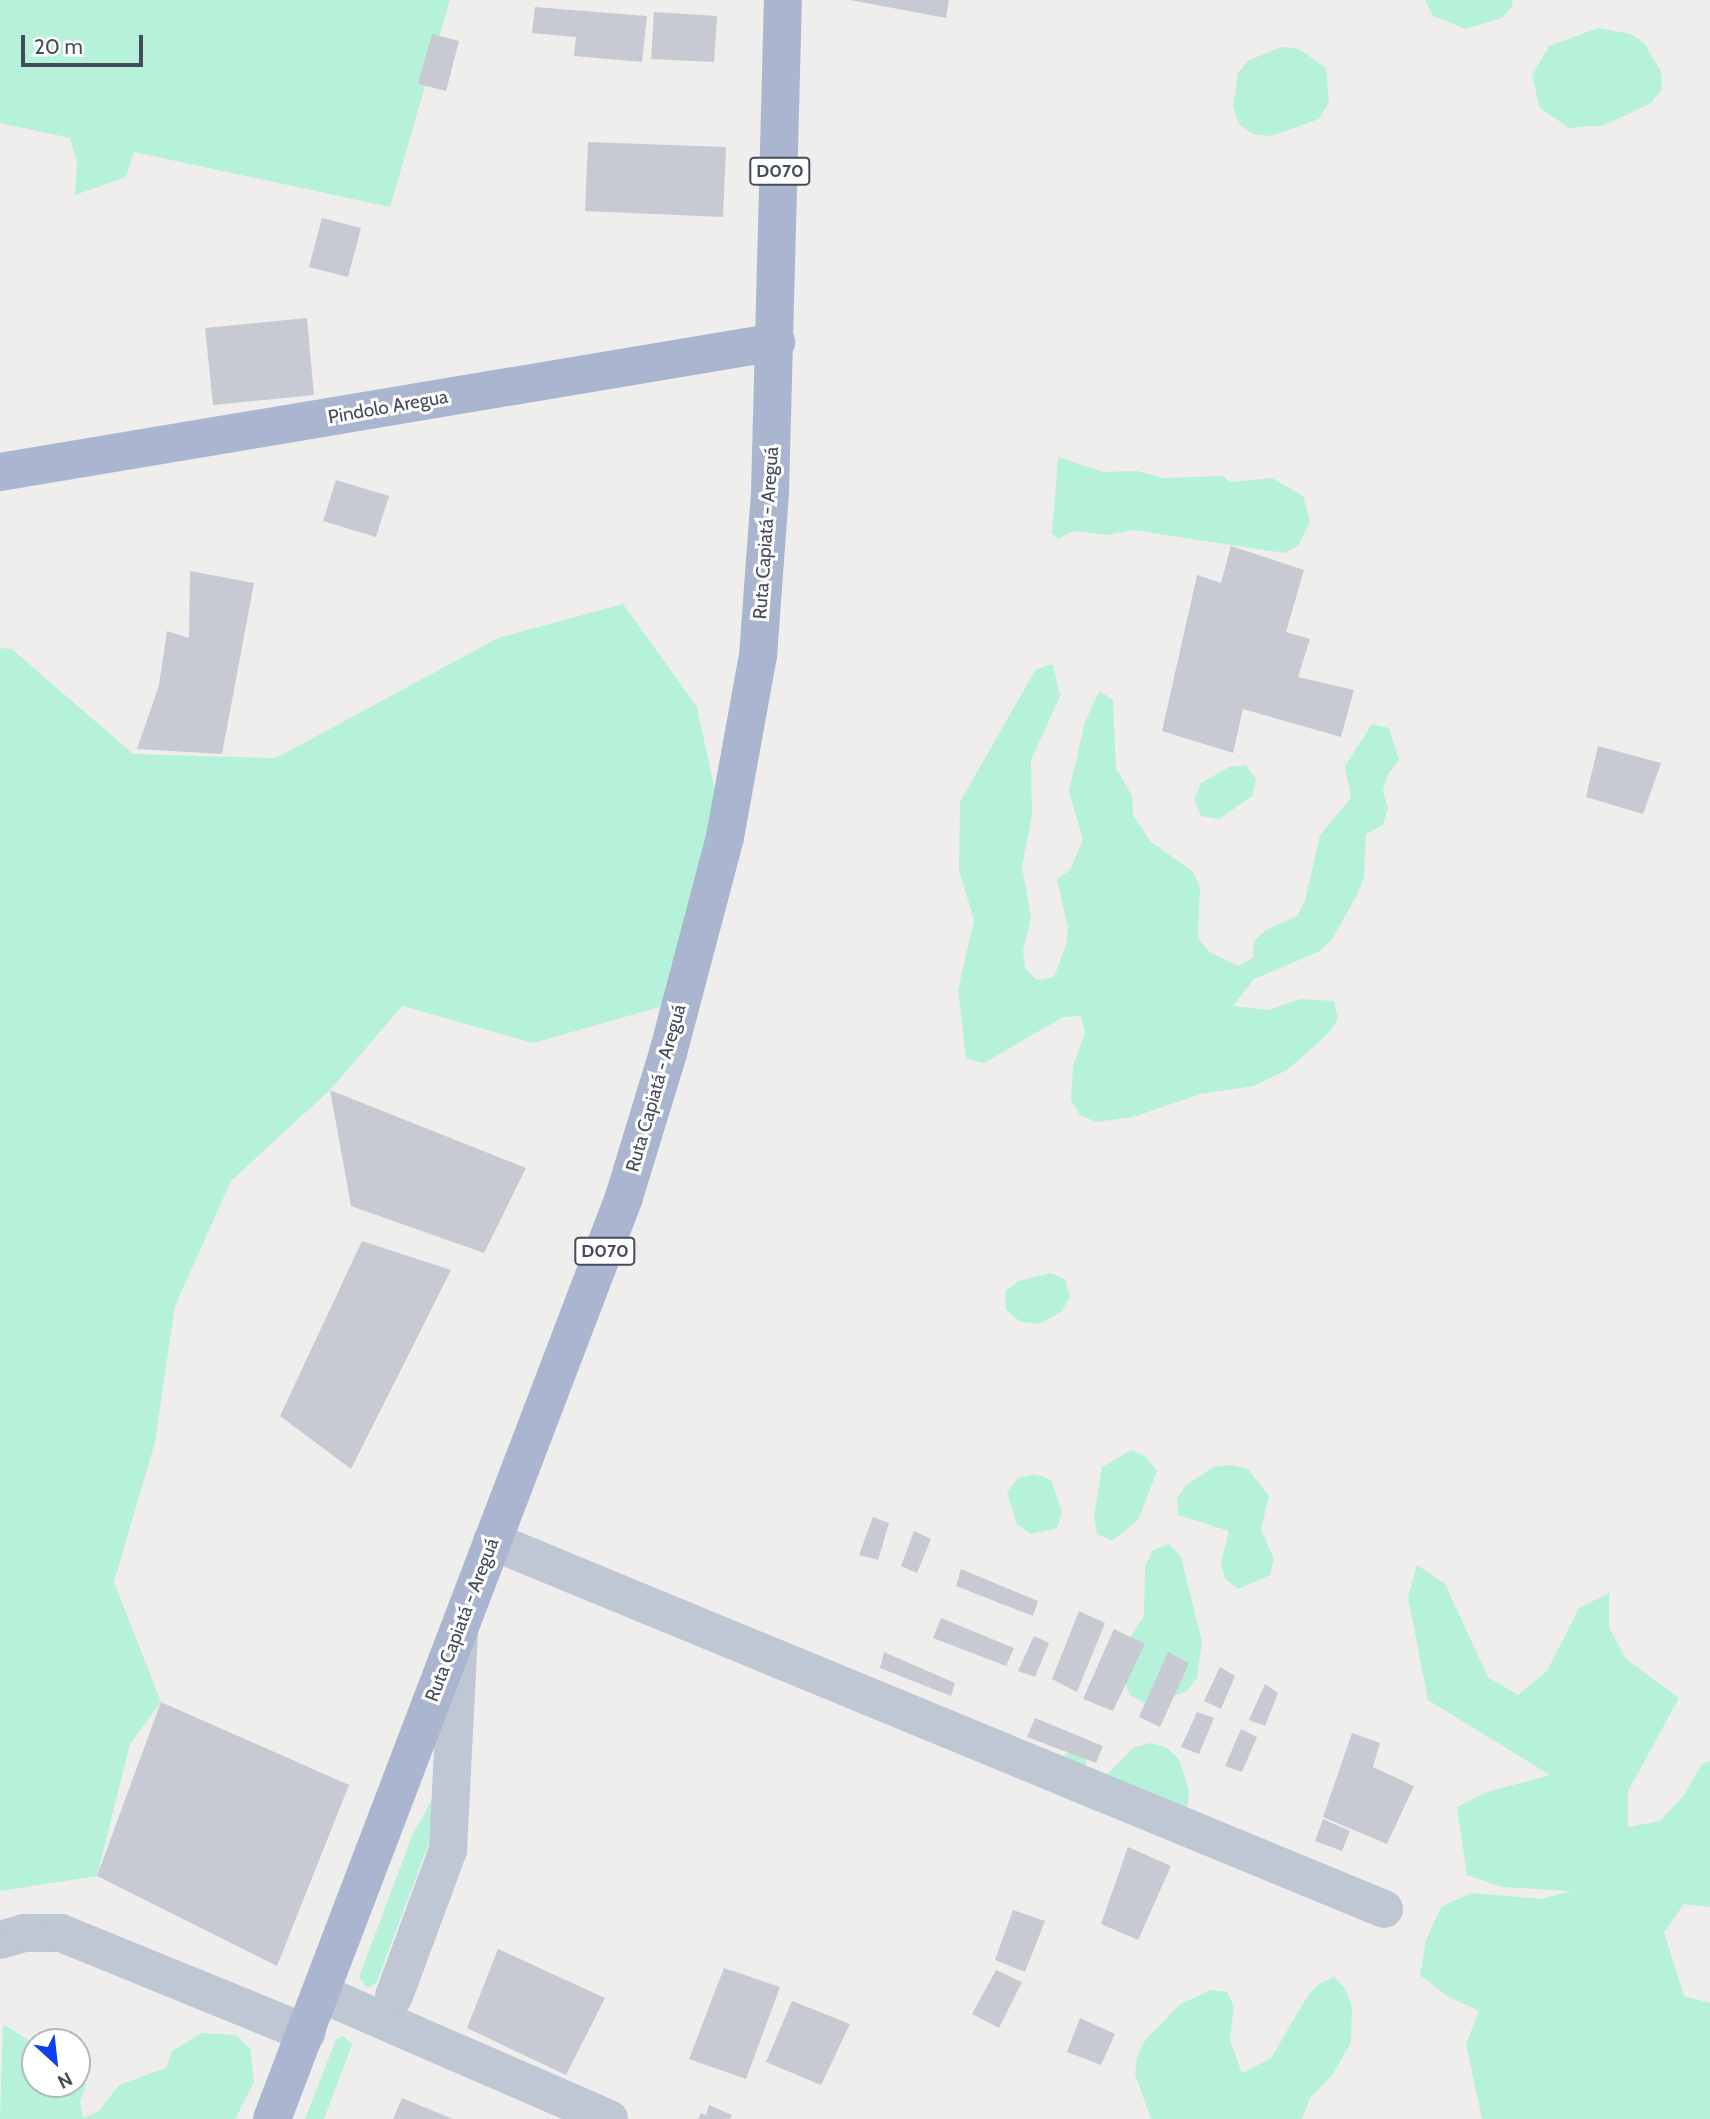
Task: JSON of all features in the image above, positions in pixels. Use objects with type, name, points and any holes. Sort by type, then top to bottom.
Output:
[{"type":"main road","name":"Ruta Capiatá - Areguá","points":[[272,2119],[624,1197],[668,1053],[725,836],[758,656],[776,342],[783,0]]},
{"type":"main road","name":"Pindolo Aregua","points":[[0,472],[776,342]]},
{"type":"street","points":[[492,1541],[1384,1909]]},
{"type":"street","points":[[394,1996],[448,1850],[459,1628]]},
{"type":"street","points":[[0,1940],[25,1933],[61,1933],[306,2033]]},
{"type":"street","points":[[321,1994],[608,2119]]},
{"type":"green space","points":[[0,0],[450,0],[390,207],[134,152],[126,177],[75,195],[77,163],[70,138],[0,123]]},
{"type":"green space","points":[[1425,0],[1512,0],[1513,5],[1502,18],[1466,29],[1433,16]]},
{"type":"green space","points":[[1598,28],[1631,34],[1645,44],[1661,72],[1662,89],[1651,103],[1605,125],[1569,128],[1540,108],[1532,76],[1549,46]]},
{"type":"green space","points":[[1282,47],[1299,49],[1326,68],[1329,102],[1319,119],[1271,136],[1253,134],[1239,124],[1233,107],[1238,73],[1249,60]]},
{"type":"green space","points":[[1058,457],[1103,472],[1137,471],[1163,478],[1223,476],[1230,482],[1272,478],[1303,496],[1310,521],[1299,545],[1284,553],[1133,530],[1107,535],[1073,531],[1058,539],[1052,533]]},
{"type":"green space","points":[[623,604],[697,707],[725,837],[663,1006],[533,1043],[402,1006],[330,1090],[231,1181],[175,1306],[155,1442],[114,1582],[161,1702],[130,1744],[97,1876],[0,1891],[0,648],[12,649],[133,754],[276,758],[498,638]]},
{"type":"green space","points":[[1053,664],[1060,696],[1031,760],[1032,815],[1022,867],[1031,917],[1023,951],[1025,968],[1037,980],[1054,977],[1066,945],[1068,928],[1057,879],[1070,870],[1083,840],[1069,791],[1085,722],[1099,691],[1113,700],[1116,768],[1132,796],[1133,815],[1151,842],[1192,871],[1200,887],[1198,937],[1208,951],[1238,966],[1253,958],[1254,941],[1266,930],[1297,916],[1305,901],[1320,835],[1351,798],[1345,766],[1372,724],[1389,728],[1399,760],[1388,774],[1383,791],[1388,808],[1383,825],[1366,834],[1364,877],[1358,893],[1332,939],[1318,952],[1254,979],[1233,1006],[1268,1010],[1301,999],[1334,1001],[1338,1019],[1329,1033],[1287,1070],[1254,1086],[1201,1094],[1133,1117],[1096,1122],[1080,1115],[1071,1100],[1073,1066],[1085,1033],[1081,1016],[1063,1017],[984,1063],[966,1059],[958,990],[974,920],[959,870],[960,802],[1036,669]]},
{"type":"green space","points":[[1246,765],[1256,779],[1252,796],[1219,819],[1201,816],[1194,800],[1201,783],[1229,767]]},
{"type":"green space","points":[[1051,1273],[1066,1280],[1070,1297],[1061,1312],[1038,1324],[1019,1321],[1006,1309],[1005,1292],[1018,1281]]},
{"type":"green space","points":[[1131,1450],[1146,1457],[1157,1471],[1138,1520],[1112,1541],[1097,1534],[1094,1517],[1102,1467]]},
{"type":"green space","points":[[1231,1465],[1248,1469],[1269,1496],[1261,1529],[1274,1559],[1270,1575],[1238,1589],[1225,1579],[1221,1563],[1229,1531],[1178,1515],[1177,1499],[1186,1485],[1214,1467]]},
{"type":"green space","points":[[1035,1474],[1051,1480],[1062,1512],[1057,1528],[1031,1534],[1017,1524],[1007,1492],[1018,1478]]},
{"type":"green space","points":[[1169,1544],[1181,1557],[1202,1642],[1197,1678],[1186,1692],[1146,1704],[1130,1695],[1124,1680],[1124,1647],[1144,1616],[1145,1566],[1153,1550]]},
{"type":"green space","points":[[1417,1565],[1445,1584],[1488,1677],[1518,1695],[1547,1671],[1579,1608],[1609,1593],[1609,1627],[1626,1659],[1679,1698],[1628,1791],[1628,1827],[1660,1821],[1684,1795],[1702,1764],[1710,1761],[1710,1907],[1684,1904],[1664,1932],[1684,1996],[1710,2003],[1710,2119],[1482,2119],[1466,2044],[1479,2011],[1447,1996],[1420,1975],[1426,1940],[1441,1907],[1471,1893],[1540,1899],[1572,1891],[1502,1887],[1467,1875],[1457,1807],[1487,1792],[1550,1775],[1428,1700],[1408,1597]]},
{"type":"green space","points":[[1150,1743],[1166,1747],[1179,1759],[1189,1791],[1187,1809],[1154,1821],[1100,1813],[1052,1793],[1054,1760],[1070,1752],[1086,1757],[1086,1773],[1098,1784],[1133,1748]]},
{"type":"green space","points":[[434,1796],[429,1843],[376,1984],[367,1988],[359,1977],[412,1836]]},
{"type":"green space","points":[[1334,1977],[1346,1990],[1352,2008],[1351,2042],[1333,2074],[1310,2098],[1302,2119],[1151,2119],[1135,2074],[1137,2057],[1144,2042],[1179,2005],[1210,1990],[1227,1992],[1234,2007],[1230,2040],[1242,2073],[1271,2058],[1307,1997],[1319,1984]]},
{"type":"green space","points":[[3,2024],[21,2035],[21,2098],[81,2098],[83,2118],[98,2112],[119,2085],[166,2068],[172,2051],[202,2033],[236,2035],[250,2048],[254,2082],[235,2119],[0,2119]]},
{"type":"green space","points":[[344,2036],[352,2045],[324,2119],[305,2119],[336,2039]]},
{"type":"building","points":[[850,0],[949,0],[946,18]]},
{"type":"building","points":[[535,7],[647,16],[642,62],[574,56],[576,37],[532,33]]},
{"type":"building","points":[[654,12],[717,16],[714,62],[651,59]]},
{"type":"building","points":[[432,34],[459,41],[446,91],[418,84]]},
{"type":"building","points":[[588,142],[726,147],[723,217],[585,211]]},
{"type":"building","points":[[322,218],[361,228],[348,277],[309,267]]},
{"type":"building","points":[[307,318],[314,395],[213,405],[205,328]]},
{"type":"building","points":[[336,480],[389,496],[376,537],[323,521]]},
{"type":"building","points":[[1231,546],[1304,570],[1286,632],[1310,639],[1298,677],[1354,690],[1341,737],[1243,709],[1233,753],[1162,731],[1197,575],[1221,583]]},
{"type":"building","points":[[190,571],[254,583],[222,754],[137,749],[159,685],[167,631],[189,638]]},
{"type":"building","points":[[1598,746],[1661,763],[1643,814],[1586,797]]},
{"type":"building","points":[[330,1090],[526,1168],[484,1253],[351,1206]]},
{"type":"building","points":[[362,1241],[451,1270],[351,1469],[280,1416]]},
{"type":"building","points":[[873,1517],[889,1523],[878,1560],[859,1555]]},
{"type":"building","points":[[914,1531],[931,1539],[917,1573],[901,1566]]},
{"type":"building","points":[[961,1569],[1038,1601],[1033,1616],[956,1586]]},
{"type":"building","points":[[1079,1611],[1105,1623],[1077,1692],[1052,1679]]},
{"type":"building","points":[[941,1618],[1014,1648],[1006,1666],[933,1638]]},
{"type":"building","points":[[1114,1629],[1145,1644],[1113,1711],[1083,1699]]},
{"type":"building","points":[[1034,1636],[1049,1643],[1035,1677],[1018,1671]]},
{"type":"building","points":[[884,1652],[955,1683],[951,1696],[880,1668]]},
{"type":"building","points":[[1168,1652],[1189,1663],[1160,1727],[1139,1717]]},
{"type":"building","points":[[1220,1667],[1235,1676],[1221,1709],[1204,1701]]},
{"type":"building","points":[[1265,1684],[1278,1693],[1265,1726],[1249,1720]]},
{"type":"building","points":[[161,1702],[349,1785],[277,1966],[97,1876]]},
{"type":"building","points":[[1197,1712],[1214,1718],[1199,1754],[1181,1747]]},
{"type":"building","points":[[1035,1718],[1103,1746],[1096,1763],[1027,1737]]},
{"type":"building","points":[[1241,1729],[1257,1737],[1242,1772],[1225,1766]]},
{"type":"building","points":[[1352,1733],[1380,1743],[1373,1767],[1414,1786],[1387,1844],[1323,1817]]},
{"type":"building","points":[[1323,1819],[1350,1831],[1342,1851],[1315,1841]]},
{"type":"building","points":[[1128,1847],[1171,1866],[1138,1940],[1101,1924]]},
{"type":"building","points":[[1013,1910],[1045,1921],[1025,1972],[995,1960]]},
{"type":"building","points":[[498,1949],[605,1998],[566,2075],[467,2028]]},
{"type":"building","points":[[724,1968],[780,1987],[746,2079],[689,2059]]},
{"type":"building","points":[[996,1970],[1022,1982],[999,2028],[972,2014]]},
{"type":"building","points":[[792,2001],[850,2024],[821,2085],[766,2062]]},
{"type":"building","points":[[1080,2018],[1115,2034],[1101,2065],[1067,2052]]},
{"type":"building","points":[[402,2098],[453,2119],[393,2119]]},
{"type":"building","points":[[709,2105],[732,2115],[730,2119],[698,2119],[701,2113],[706,2115]]}]
